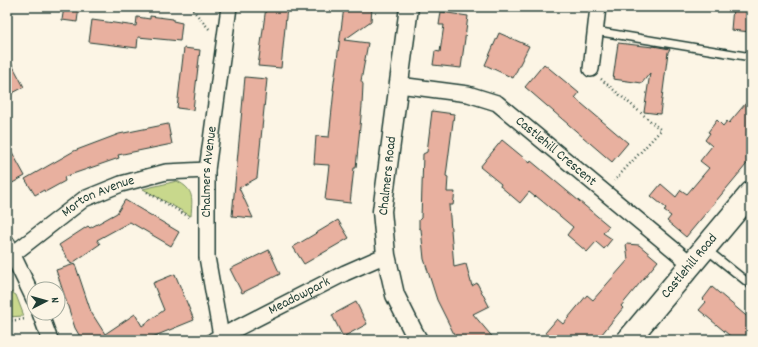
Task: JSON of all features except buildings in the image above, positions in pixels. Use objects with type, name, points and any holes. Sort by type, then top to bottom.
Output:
[{"type":"main road","name":"Castlehill Road","points":[[628,340],[704,247],[751,193]]},
{"type":"street","name":"Chalmers Avenue","points":[[219,339],[207,257],[207,170],[229,7]]},
{"type":"street","name":"Chalmers Road","points":[[409,7],[382,211],[386,255],[395,295],[418,340]]},
{"type":"street","points":[[590,69],[598,7]]},
{"type":"street","name":"Castlehill Crescent","points":[[399,85],[468,94],[497,103],[691,264]]},
{"type":"street","name":"Morton Avenue","points":[[9,252],[84,198],[121,184],[166,172],[207,170]]},
{"type":"street","points":[[9,252],[26,284]]},
{"type":"street","name":"Meadowpark","points":[[219,339],[345,273],[386,255]]},
{"type":"street","points":[[43,321],[50,340]]},
{"type":"lane","points":[[595,31],[751,57]]},
{"type":"lane","points":[[704,247],[751,285]]},
{"type":"path","points":[[190,7],[223,47]]},
{"type":"path","points":[[590,69],[661,130],[604,192]]},
{"type":"path","points":[[136,180],[140,188],[194,219],[207,223]]},
{"type":"green space","points":[[177,181],[183,184],[190,192],[192,200],[191,216],[143,189]]},
{"type":"green space","points":[[7,290],[16,295],[24,316],[7,317]]}]
